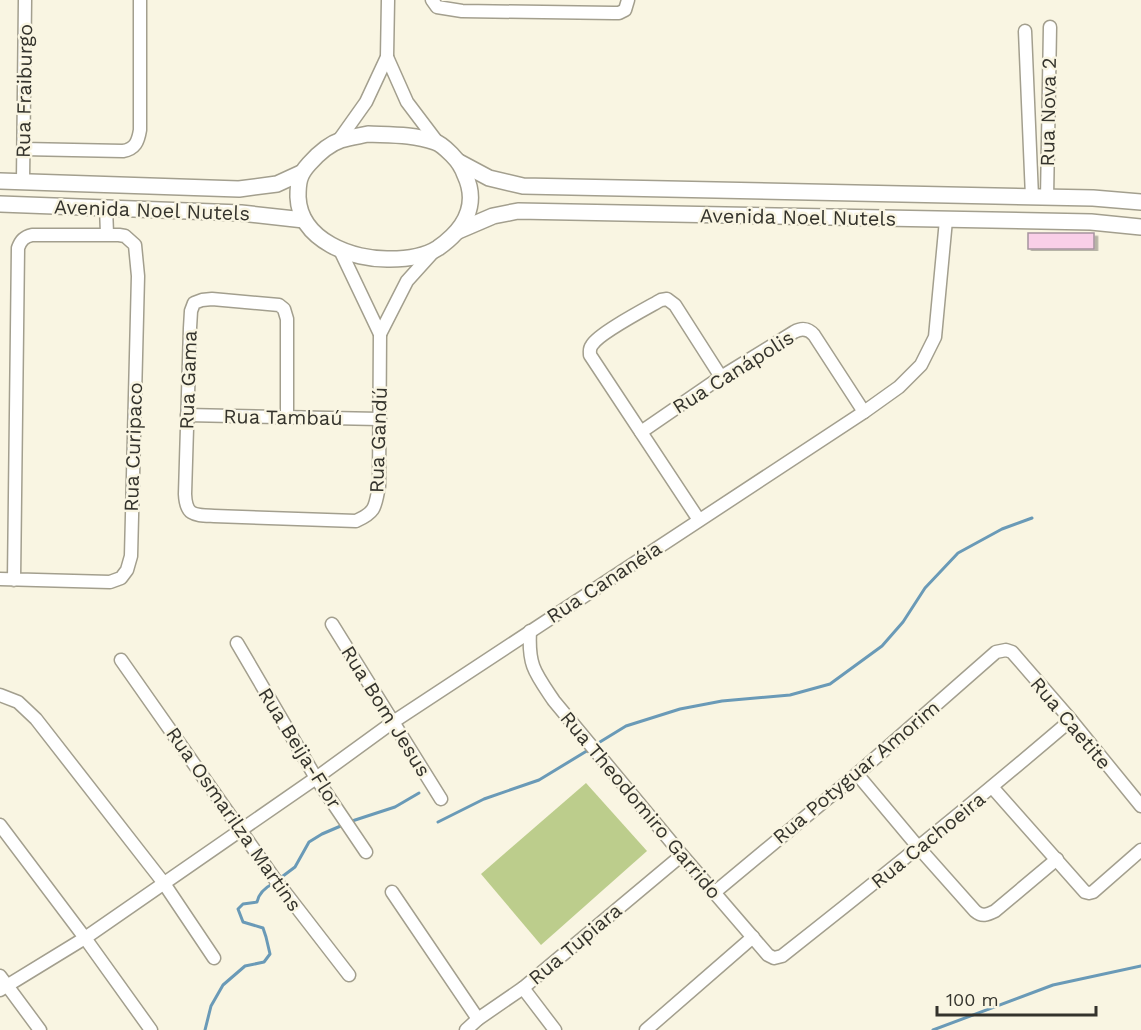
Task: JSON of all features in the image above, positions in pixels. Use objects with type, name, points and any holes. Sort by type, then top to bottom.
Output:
[{"type":"main road","points":[[368,134],[408,135],[438,142],[459,162],[470,184],[471,198],[466,218],[458,231],[437,249],[412,258],[383,259],[363,256],[339,250],[322,240],[304,220],[298,201],[301,173],[317,155],[339,140],[368,134]]},
{"type":"main road","name":"Avenida Noel Nutels","points":[[459,162],[489,178],[523,186],[1093,198],[1141,202]]},
{"type":"main road","name":"Avenida Noel Nutels","points":[[0,181],[239,189],[277,184],[301,173]]},
{"type":"main road","name":"Avenida Noel Nutels","points":[[0,204],[241,213],[304,220]]},
{"type":"main road","name":"Avenida Noel Nutels","points":[[458,231],[493,216],[518,212],[1091,222],[1141,227]]},
{"type":"street","name":"Rua Fraiburgo","points":[[23,181],[25,0]]},
{"type":"street","points":[[23,149],[123,151],[134,147],[139,140],[140,130],[140,0]]},
{"type":"street","points":[[339,140],[366,102],[387,57],[388,0]]},
{"type":"street","points":[[432,2],[442,9],[462,11],[619,13],[627,5]]},
{"type":"street","name":"Rua Nova 2","points":[[1039,198],[1050,27]]},
{"type":"street","points":[[1025,31],[1039,198]]},
{"type":"street","points":[[387,57],[407,102],[438,142]]},
{"type":"street","points":[[0,579],[14,580],[18,248],[24,237],[32,235],[107,234],[106,207]]},
{"type":"street","name":"Rua Cananéia","points":[[2,984],[85,938],[393,722],[899,387],[921,365],[935,337],[946,220]]},
{"type":"street","name":"Rua Curipaco","points":[[14,580],[110,582],[121,578],[128,570],[131,556],[138,276],[135,245],[125,236],[107,234]]},
{"type":"street","name":"Rua Gandú","points":[[380,334],[407,281],[437,249]]},
{"type":"street","name":"Rua Gandú","points":[[185,494],[186,505],[190,512],[198,515],[356,521],[371,513],[376,503],[379,486],[380,334],[339,250]]},
{"type":"street","name":"Rua Gama","points":[[185,494],[191,311],[194,303],[212,299],[279,305],[284,309],[288,338],[287,418]]},
{"type":"street","points":[[699,520],[590,355],[590,349],[599,338],[661,300],[667,299],[675,305],[722,377]]},
{"type":"street","name":"Rua Canápolis","points":[[641,432],[722,377],[798,330],[806,329],[822,348],[864,412]]},
{"type":"street","name":"Rua Tambaú","points":[[187,415],[380,419]]},
{"type":"street","name":"Rua Bom Jesus","points":[[332,624],[441,799]]},
{"type":"street","name":"Rua Theodomiro Garrido","points":[[530,631],[531,662],[554,701],[768,955],[774,958],[782,956]]},
{"type":"street","name":"Rua Beija-Flor","points":[[237,643],[316,778],[366,852]]},
{"type":"street","name":"Rua Caetite","points":[[996,652],[1006,650],[1012,652],[1141,806]]},
{"type":"street","name":"Rua Potyguar Amorim","points":[[715,892],[857,774],[996,652]]},
{"type":"street","name":"Rua Osmarilza Martins","points":[[122,660],[274,878],[349,975]]},
{"type":"street","points":[[0,695],[18,702],[36,719],[163,882],[214,958]]},
{"type":"street","name":"Rua Cachoeira","points":[[782,956],[919,848],[1071,720]]},
{"type":"street","points":[[857,774],[919,848],[975,911],[982,915],[995,911],[1057,859]]},
{"type":"street","points":[[992,788],[1082,889],[1089,893],[1141,850]]},
{"type":"street","points":[[0,825],[151,1030]]},
{"type":"street","name":"Rua Tupiara","points":[[466,1030],[523,988],[682,855]]},
{"type":"street","points":[[392,892],[478,1019]]},
{"type":"street","points":[[646,1030],[753,937]]},
{"type":"street","points":[[2,984],[40,1030]]},
{"type":"street","points":[[523,988],[555,1030]]},
{"type":"green space","points":[[586,783],[647,851],[541,945],[481,874]]},
{"type":"building","points":[[1028,233],[1094,233],[1094,249],[1028,249]]},
{"type":"waterway","points":[[595,745],[626,726],[680,709],[722,701],[790,695],[830,684],[882,646],[903,622],[925,588],[958,553],[1002,529],[1032,518]]},
{"type":"waterway","points":[[438,822],[484,799],[539,780],[590,749]]},
{"type":"waterway","points":[[349,822],[395,807],[419,793]]},
{"type":"waterway","points":[[279,879],[295,867],[309,842],[343,825]]},
{"type":"waterway","points":[[205,1030],[211,1006],[223,985],[245,966],[264,962],[270,954],[263,928],[243,922],[238,909],[243,904],[257,902],[263,890],[274,883]]},
{"type":"waterway","points":[[933,1030],[1053,985],[1141,966]]}]
